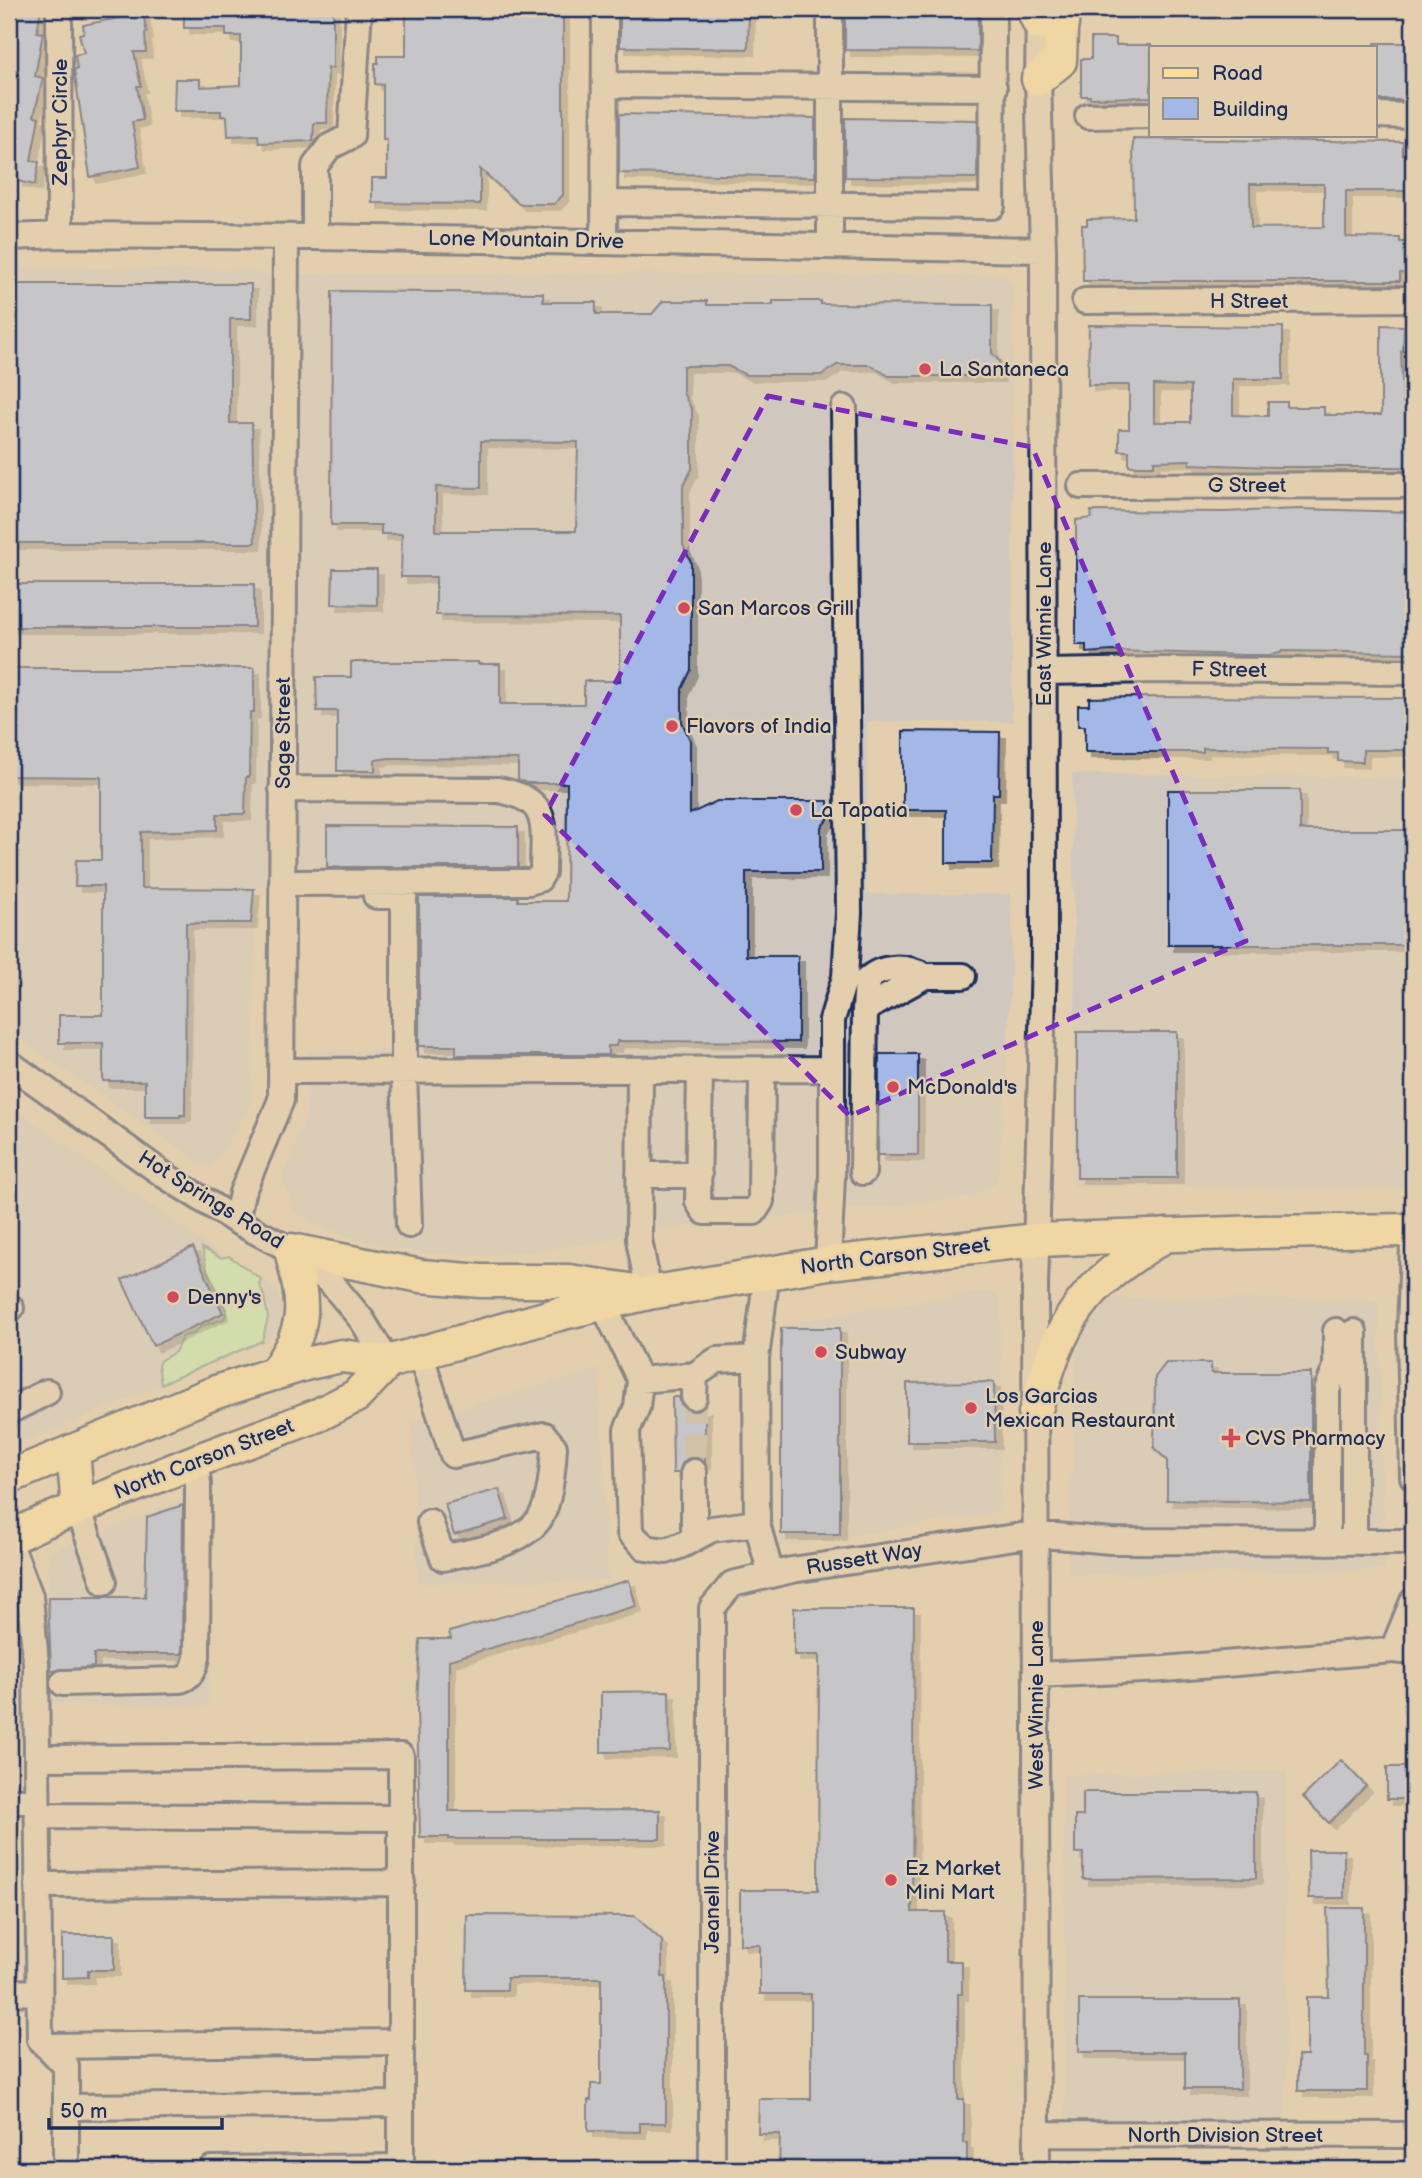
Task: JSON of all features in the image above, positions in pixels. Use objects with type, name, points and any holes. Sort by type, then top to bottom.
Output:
[{"type":"main road","points":[[1038,79],[1060,61],[1061,31],[1044,12]]},
{"type":"main road","name":"North Carson Street","points":[[9,1477],[216,1392],[274,1374],[341,1356],[388,1362],[559,1314],[649,1293],[828,1263],[1036,1240],[1413,1230]]},
{"type":"main road","points":[[1035,1413],[1055,1346],[1082,1300],[1124,1262],[1167,1235]]},
{"type":"main road","points":[[274,1374],[290,1351],[300,1328],[302,1295],[291,1250],[421,1276],[481,1281],[569,1281],[649,1293]]},
{"type":"main road","name":"North Carson Street","points":[[9,1539],[78,1507],[318,1415],[356,1396],[388,1362]]},
{"type":"main road","points":[[73,1451],[78,1507]]},
{"type":"street","name":"Zephyr Circle","points":[[59,9],[60,235]]},
{"type":"street","points":[[315,237],[315,166],[329,147],[351,136],[359,9]]},
{"type":"street","points":[[604,241],[605,9]]},
{"type":"street","points":[[830,9],[830,246]]},
{"type":"street","points":[[605,203],[992,206],[993,9]]},
{"type":"street","name":"East Winnie Lane","points":[[1036,1240],[1044,959],[1043,250],[1038,79]]},
{"type":"street","points":[[605,85],[994,88]]},
{"type":"street","points":[[1088,116],[1149,115]]},
{"type":"street","points":[[1376,115],[1413,116]]},
{"type":"street","name":"Lone Mountain Drive","points":[[9,237],[315,237],[1043,250]]},
{"type":"street","name":"Sage Street","points":[[236,1220],[242,1193],[281,1100],[286,237]]},
{"type":"street","name":"H Street","points":[[1085,301],[1413,299]]},
{"type":"street","points":[[828,1263],[832,1177],[832,1020],[845,977],[849,914],[844,408]]},
{"type":"street","name":"G Street","points":[[1081,486],[1413,485]]},
{"type":"street","name":"F Street","points":[[1044,672],[1413,672]]},
{"type":"street","points":[[282,789],[498,790],[515,793],[533,804],[543,820],[543,872],[539,878],[529,882],[282,890]]},
{"type":"street","points":[[282,890],[404,897],[404,1071],[409,1225]]},
{"type":"street","points":[[863,1172],[867,980],[878,971],[912,969],[925,976],[963,976]]},
{"type":"street","name":"Hot Springs Road","points":[[9,1063],[164,1175],[236,1220],[291,1250],[332,1283],[362,1320],[388,1362]]},
{"type":"street","points":[[281,1071],[832,1069]]},
{"type":"street","points":[[700,1070],[698,1202],[705,1212],[754,1212],[761,1201],[762,1070]]},
{"type":"street","points":[[640,1071],[639,1239],[649,1293]]},
{"type":"street","points":[[639,1175],[699,1175]]},
{"type":"street","name":"West Winnie Lane","points":[[1036,1240],[1037,2169]]},
{"type":"street","points":[[1413,1244],[1410,1332],[1413,1477]]},
{"type":"street","points":[[767,1273],[756,1358],[757,1523],[771,1575]]},
{"type":"street","points":[[603,1304],[640,1380],[637,1408],[627,1430],[630,1533],[646,1548],[666,1550],[712,1529],[757,1523]]},
{"type":"street","points":[[1327,1542],[1327,1390],[1345,1331],[1354,1542]]},
{"type":"street","points":[[420,1353],[453,1455],[544,1435],[554,1447],[552,1482],[539,1520],[510,1541],[443,1558],[430,1522]]},
{"type":"street","points":[[640,1380],[694,1386],[717,1360],[756,1358]]},
{"type":"street","points":[[9,1411],[47,1392]]},
{"type":"street","points":[[63,1683],[180,1680],[193,1670],[197,1657],[196,1461]]},
{"type":"street","points":[[694,1472],[694,1537]]},
{"type":"street","points":[[78,1507],[104,1582]]},
{"type":"street","name":"Russett Way","points":[[712,1616],[712,1608],[732,1584],[771,1575],[1035,1534],[1111,1541],[1413,1542]]},
{"type":"street","points":[[9,1539],[30,1596],[36,1664],[40,2039],[66,2066],[66,2169]]},
{"type":"street","points":[[1036,1675],[1403,1651],[1413,1601]]},
{"type":"street","name":"Jeanell Drive","points":[[712,1616],[712,2169]]},
{"type":"street","points":[[37,1758],[401,1756],[401,2168],[211,2169]]},
{"type":"street","points":[[9,1801],[37,1808],[402,1818]]},
{"type":"street","points":[[38,1885],[402,1883]]},
{"type":"street","points":[[9,1992],[39,1993]]},
{"type":"street","points":[[46,2046],[401,2042]]},
{"type":"street","points":[[66,2107],[401,2104]]},
{"type":"street","name":"North Division Street","points":[[1037,2134],[1413,2135]]},
{"type":"highlighted area","points":[[768,396],[1032,447],[1246,941],[850,1116],[545,815]]},
{"type":"shaded area","points":[[9,216],[23,216],[23,267],[247,270],[263,274],[621,273],[1008,277],[1013,287],[1012,722],[867,722],[866,894],[1011,894],[1012,945],[1007,1068],[998,1179],[988,1190],[965,1198],[663,1229],[573,1246],[490,1256],[428,1254],[387,1247],[348,1237],[314,1224],[294,1211],[282,1176],[306,1118],[307,1051],[399,1050],[401,889],[256,887],[252,1103],[211,1166],[206,1167],[9,1032]]},
{"type":"shaded area","points":[[1072,774],[1413,777],[1413,1189],[1073,1186],[1075,1004]]},
{"type":"shaded area","points":[[9,1105],[200,1240],[276,1288],[282,1301],[283,1318],[279,1330],[264,1343],[9,1448]]},
{"type":"shaded area","points":[[991,1291],[999,1297],[1001,1304],[1001,1505],[997,1512],[779,1548],[779,1326],[859,1310]]},
{"type":"shaded area","points":[[1113,1298],[1378,1300],[1385,1570],[1069,1575],[1069,1475],[1073,1470],[1073,1391],[1078,1344],[1085,1322],[1102,1302]]},
{"type":"shaded area","points":[[599,1369],[608,1580],[418,1583],[412,1422]]},
{"type":"shaded area","points":[[211,1488],[209,1706],[46,1704],[48,1553]]},
{"type":"shaded area","points":[[1286,1770],[1286,2135],[1065,2134],[1064,1775]]},
{"type":"green space","points":[[202,1248],[221,1258],[229,1256],[261,1279],[259,1283],[268,1318],[262,1341],[161,1384],[158,1365],[161,1360],[175,1352],[183,1336],[224,1319],[227,1311],[207,1269]]},
{"type":"building","points":[[9,9],[41,9],[37,32],[43,33],[35,76],[43,78],[34,116],[39,117],[31,161],[39,162],[35,185],[17,181],[18,174],[9,172]]},
{"type":"building","points":[[184,9],[333,9],[333,68],[328,68],[327,123],[314,123],[313,141],[259,143],[258,135],[228,136],[227,116],[221,116],[221,111],[174,111],[175,79],[200,79],[200,87],[241,85],[241,36],[226,36],[226,28],[184,28]]},
{"type":"building","points":[[406,9],[563,9],[563,195],[554,204],[519,204],[480,169],[480,204],[372,203],[372,178],[387,178],[387,140],[383,140],[383,85],[375,84],[375,63],[378,63],[378,56],[406,56]]},
{"type":"building","points":[[620,9],[749,9],[748,49],[620,47]]},
{"type":"building","points":[[845,9],[978,9],[978,51],[845,50]]},
{"type":"building","points":[[143,13],[147,33],[146,52],[134,52],[141,86],[137,86],[143,120],[132,122],[140,167],[90,177],[74,69],[77,69],[75,55],[84,53],[79,34],[84,33],[83,25]]},
{"type":"building","points":[[1091,38],[1116,38],[1116,45],[1151,45],[1149,97],[1081,96],[1081,59],[1091,59]]},
{"type":"building","points":[[1375,43],[1413,43],[1413,100],[1376,100]]},
{"type":"building","points":[[619,114],[815,118],[815,177],[619,173]]},
{"type":"building","points":[[845,118],[978,120],[977,178],[845,177]]},
{"type":"building","points":[[1133,139],[1403,142],[1403,154],[1413,154],[1413,191],[1346,191],[1346,237],[1400,238],[1400,242],[1413,242],[1413,274],[1400,273],[1400,281],[1083,281],[1082,225],[1087,225],[1087,219],[1134,218]],"holes":[[[1250,184],[1324,184],[1324,227],[1251,228]]]},
{"type":"building","points":[[9,284],[251,284],[251,319],[230,319],[230,423],[252,423],[255,543],[9,543]]},
{"type":"building","points":[[332,291],[543,293],[543,302],[596,302],[596,314],[652,314],[663,301],[707,301],[707,305],[773,305],[773,301],[821,301],[821,304],[992,305],[992,353],[999,361],[999,376],[889,376],[870,365],[837,365],[821,375],[746,375],[728,366],[683,366],[683,393],[692,410],[692,469],[683,486],[683,545],[691,562],[691,670],[682,689],[682,722],[690,740],[690,814],[717,801],[828,801],[828,819],[821,827],[821,872],[746,872],[746,956],[798,956],[798,1042],[617,1041],[616,1046],[608,1046],[608,1055],[456,1055],[456,1046],[419,1046],[419,897],[518,897],[518,901],[566,901],[567,783],[527,783],[518,780],[518,759],[389,758],[375,760],[375,771],[337,771],[337,711],[317,711],[316,677],[351,677],[351,662],[500,664],[500,704],[584,704],[584,681],[620,681],[620,616],[436,615],[436,577],[401,577],[402,534],[381,534],[381,525],[331,525]],"holes":[[[481,441],[578,442],[576,531],[436,531],[436,487],[481,488]]]},
{"type":"building","points":[[1089,325],[1283,327],[1283,379],[1233,379],[1233,415],[1268,416],[1268,402],[1287,402],[1287,407],[1324,407],[1324,415],[1381,415],[1381,325],[1404,326],[1401,351],[1403,403],[1413,403],[1413,467],[1273,467],[1190,464],[1190,460],[1154,461],[1154,466],[1129,466],[1129,451],[1119,451],[1119,429],[1129,429],[1129,385],[1088,385]],"holes":[[[1154,385],[1190,386],[1190,422],[1154,422]]]},
{"type":"building","points":[[1299,509],[1413,512],[1413,653],[1086,653],[1086,645],[1076,645],[1076,520],[1092,518],[1091,511],[1222,512]]},
{"type":"building","points":[[333,569],[377,569],[377,605],[332,604]]},
{"type":"building","points":[[9,584],[254,584],[254,627],[9,627]]},
{"type":"building","points":[[9,668],[254,668],[254,712],[250,712],[249,777],[246,777],[245,814],[217,814],[217,830],[141,832],[141,888],[254,889],[251,923],[186,923],[185,1115],[180,1117],[145,1117],[145,1081],[103,1081],[103,1043],[59,1043],[59,1015],[103,1015],[103,886],[75,886],[76,860],[101,860],[101,777],[9,776]]},
{"type":"building","points":[[1089,698],[1413,698],[1413,750],[1363,750],[1363,762],[1338,761],[1338,753],[1328,753],[1328,749],[1203,748],[1203,752],[1085,752],[1085,726],[1078,726],[1078,705],[1089,705]]},
{"type":"building","points":[[903,731],[1000,732],[999,794],[993,794],[992,863],[946,863],[946,810],[903,810]]},
{"type":"building","points":[[1168,790],[1300,790],[1300,830],[1413,830],[1413,945],[1168,945]]},
{"type":"building","points":[[327,826],[518,827],[518,867],[327,867]]},
{"type":"building","points":[[1077,1032],[1177,1032],[1177,1178],[1077,1178]]},
{"type":"building","name":"McDonald's","points":[[879,1054],[918,1054],[918,1155],[878,1155]]},
{"type":"building","name":"Denny's","points":[[193,1247],[223,1313],[153,1346],[122,1280]]},
{"type":"building","points":[[781,1328],[840,1328],[840,1534],[781,1534]]},
{"type":"building","name":"CVS Pharmacy","points":[[1166,1363],[1211,1363],[1211,1373],[1311,1373],[1311,1502],[1167,1500],[1167,1460],[1154,1448],[1155,1377]]},
{"type":"building","points":[[994,1382],[995,1442],[907,1442],[907,1383]]},
{"type":"building","points":[[672,1397],[679,1397],[681,1404],[693,1412],[705,1407],[705,1463],[695,1457],[687,1459],[679,1473],[673,1473]]},
{"type":"building","points":[[499,1489],[508,1519],[454,1535],[445,1504]]},
{"type":"building","points":[[183,1505],[182,1654],[94,1654],[94,1667],[51,1671],[48,1597],[145,1597],[147,1517]]},
{"type":"building","points":[[629,1580],[636,1606],[449,1660],[449,1811],[660,1810],[660,1839],[420,1837],[417,1706],[420,1639],[451,1639],[449,1632]]},
{"type":"building","points":[[794,1608],[914,1608],[912,1912],[945,1912],[945,1961],[962,1961],[962,1994],[958,1994],[958,2099],[964,2099],[967,2169],[779,2169],[780,2134],[758,2134],[759,2099],[811,2099],[811,1994],[760,1994],[760,1945],[740,1945],[740,1890],[818,1890],[819,1655],[794,1655]]},
{"type":"building","points":[[669,1691],[670,1751],[601,1752],[601,1692]]},
{"type":"building","points":[[1341,1760],[1366,1786],[1329,1823],[1303,1797]]},
{"type":"building","points":[[1387,1767],[1413,1767],[1413,1799],[1387,1799]]},
{"type":"building","points":[[1083,1792],[1256,1792],[1256,1878],[1083,1879],[1083,1853],[1075,1853],[1075,1816],[1083,1816]]},
{"type":"building","points":[[1308,1850],[1344,1850],[1344,1898],[1309,1898]]},
{"type":"building","points":[[1327,1908],[1364,1908],[1364,2056],[1367,2056],[1367,2091],[1298,2091],[1298,2056],[1307,2056],[1307,1997],[1329,1997]]},
{"type":"building","points":[[467,1915],[635,1916],[662,1941],[662,1977],[666,1977],[666,2123],[640,2123],[640,2132],[588,2131],[591,2084],[601,2084],[601,1978],[507,1978],[507,1990],[466,1990]]},
{"type":"building","points":[[62,1935],[114,1935],[114,1970],[88,1970],[88,1977],[62,1978]]},
{"type":"building","points":[[1079,2000],[1240,2000],[1240,2089],[1185,2089],[1185,2052],[1079,2052]]},
{"type":"tunnel","points":[[694,1397],[694,1472]]},
{"type":"place","name":"La Santaneca","points":[[925,369]]},
{"type":"place","name":"San Marcos Grill","points":[[684,608]]},
{"type":"place","name":"Flavors of India","points":[[672,726]]},
{"type":"place","name":"La Tapatia","points":[[796,810]]},
{"type":"place","name":"McDonald's","points":[[893,1087]]},
{"type":"place","name":"Denny's","points":[[173,1297]]},
{"type":"place","name":"Subway","points":[[821,1352]]},
{"type":"place","name":"Los Garcias Mexican Restaurant","points":[[971,1408]]},
{"type":"place","name":"CVS Pharmacy","points":[[1231,1438]]},
{"type":"place","name":"Ez Market Mini Mart","points":[[891,1880]]}]
